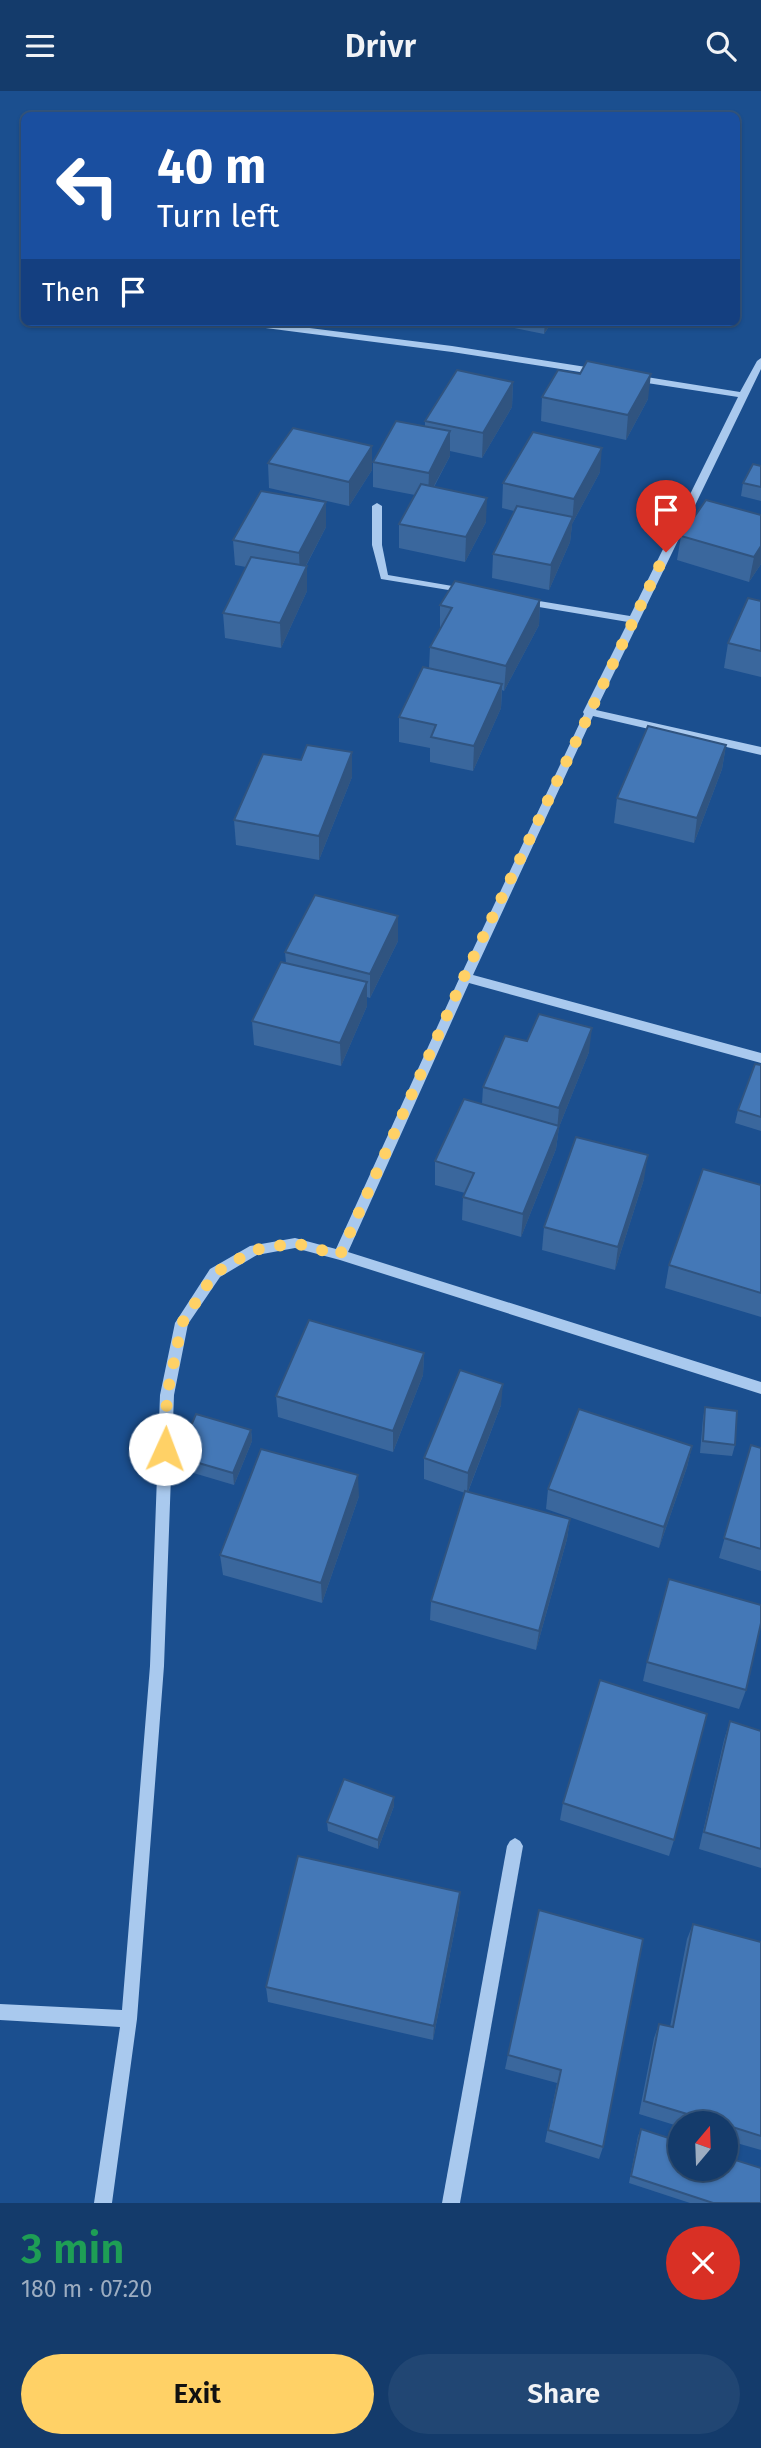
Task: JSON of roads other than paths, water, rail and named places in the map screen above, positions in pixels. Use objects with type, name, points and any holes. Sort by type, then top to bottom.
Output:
[{"type":"street","points":[[273,326],[452,349],[611,374]]},
{"type":"street","points":[[340,1255],[464,977],[588,712],[633,620],[694,509],[743,395],[761,361]]},
{"type":"street","points":[[624,376],[743,395]]},
{"type":"street","points":[[377,506],[377,545],[384,577],[475,593]]},
{"type":"street","points":[[515,600],[633,620]]},
{"type":"street","points":[[588,712],[761,751]]},
{"type":"street","points":[[464,977],[761,1058]]},
{"type":"street","points":[[103,2203],[130,2019],[157,1666],[167,1395],[182,1323],[215,1273],[254,1250],[295,1243],[761,1388]]},
{"type":"street","points":[[451,2203],[516,1846]]},
{"type":"street","points":[[0,2012],[130,2019]]}]
